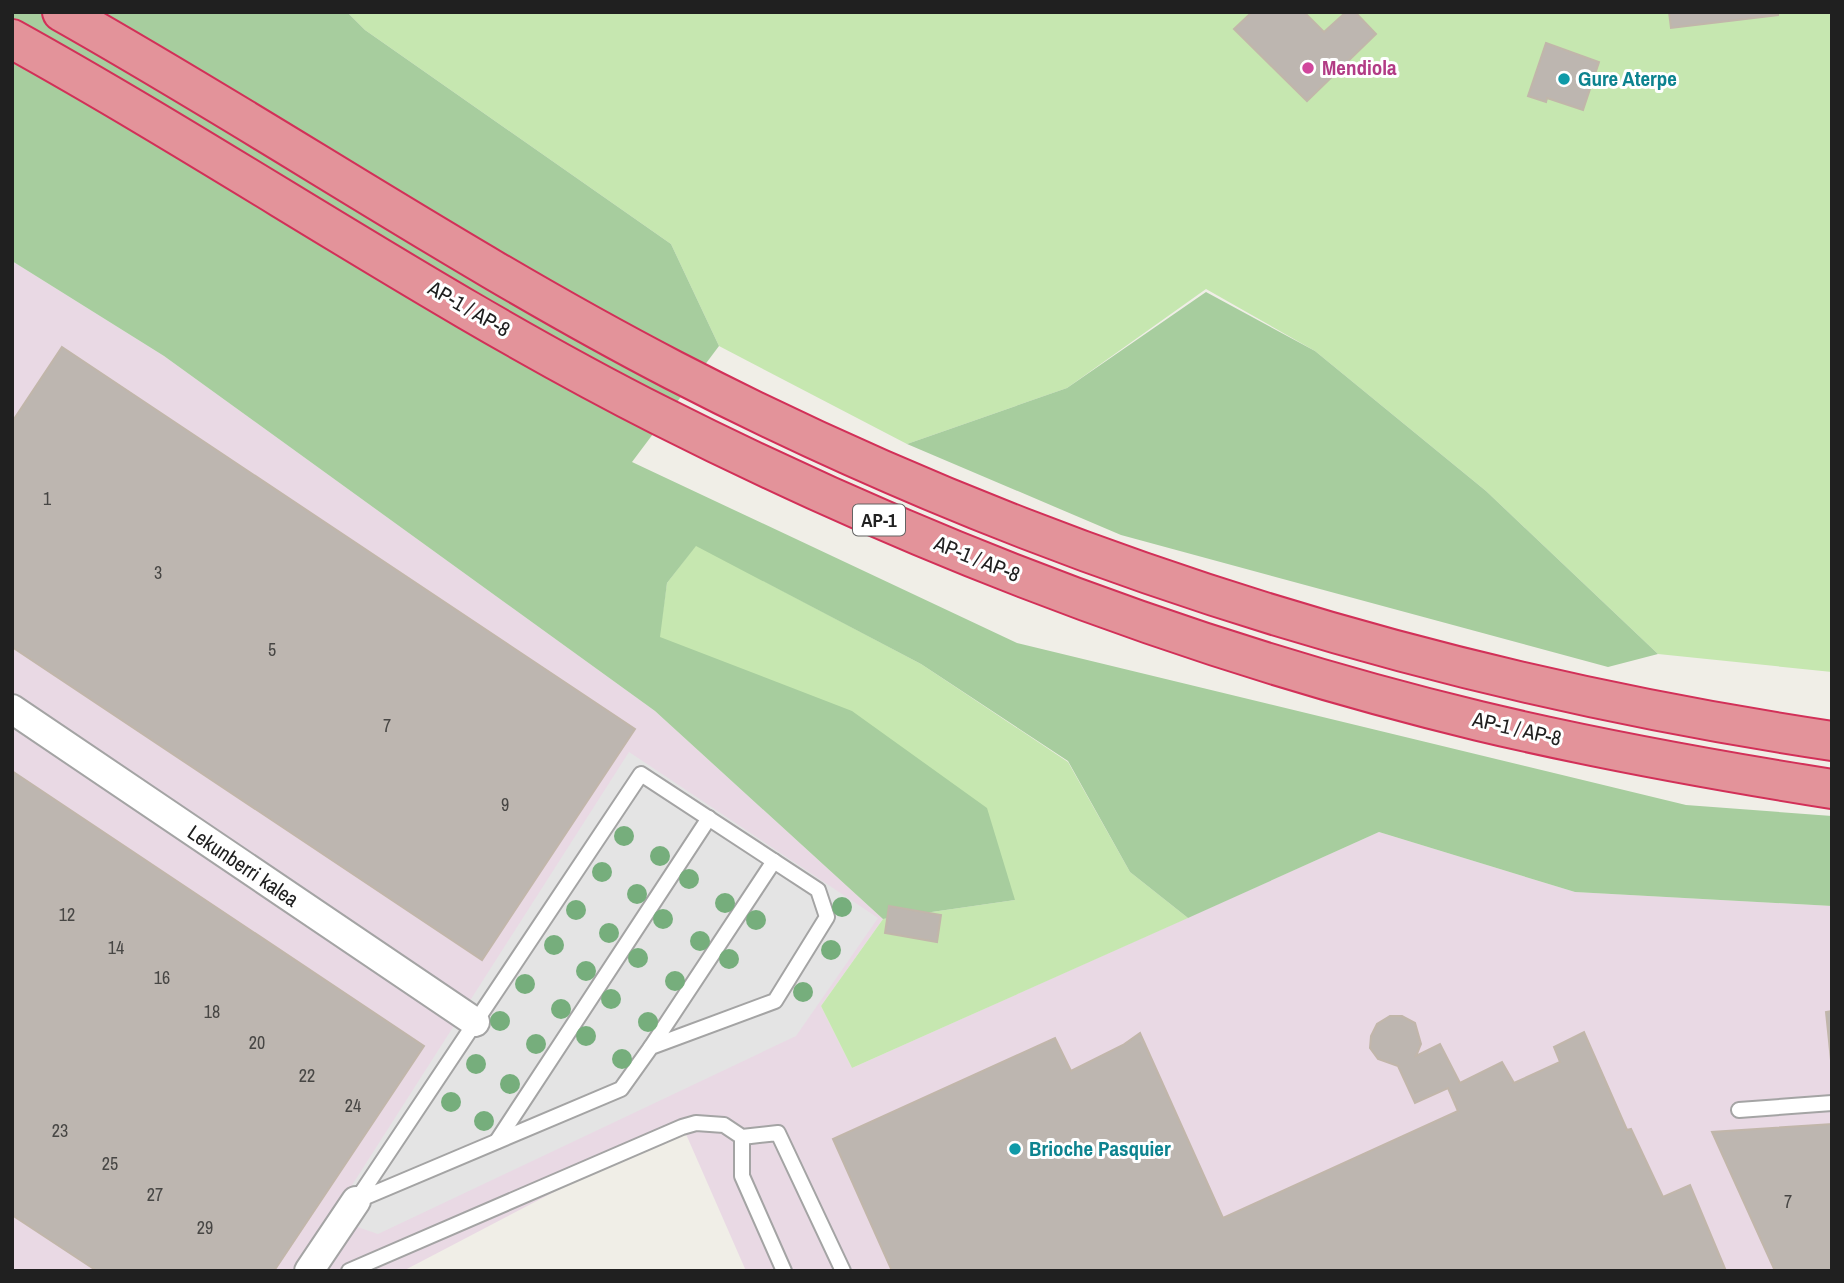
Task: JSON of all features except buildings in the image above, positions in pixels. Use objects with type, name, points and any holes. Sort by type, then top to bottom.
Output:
[{"type":"highway","name":"AP-1","points":[[62,12],[565,312],[674,371],[786,426],[977,510],[1132,569],[1369,644],[1490,676],[1611,703],[1832,741]]},
{"type":"highway","name":"AP-1 / AP-8","points":[[12,39],[544,353],[654,413],[881,521],[1115,612],[1234,653],[1355,688],[1477,720],[1601,748],[1724,772],[1832,789]]},
{"type":"street","name":"Lekunberri kalea","points":[[12,709],[475,1022]]},
{"type":"street","points":[[309,1271],[356,1201]]},
{"type":"lane","points":[[356,1201],[641,774],[818,890],[827,917],[775,1000],[651,1047]]},
{"type":"lane","points":[[497,1141],[709,818]]},
{"type":"lane","points":[[356,1201],[621,1089],[774,861]]},
{"type":"lane","points":[[1739,1110],[1832,1104]]},
{"type":"lane","points":[[349,1271],[696,1123],[724,1125],[742,1137],[778,1133],[842,1271]]},
{"type":"lane","points":[[742,1137],[742,1176],[784,1271]]},
{"type":"shaded area","points":[[12,261],[164,356],[655,711],[883,919],[821,1006],[852,1068],[1379,832],[1575,892],[1832,906],[1832,1271],[746,1271],[682,1125],[403,1271],[12,1271]]},
{"type":"shaded area","points":[[629,752],[878,918],[796,1036],[378,1234],[331,1218]]},
{"type":"green space","points":[[12,12],[347,12],[365,30],[671,244],[719,346],[632,462],[1017,643],[1686,805],[1832,816],[1832,906],[1575,892],[1379,832],[1188,918],[1130,872],[1068,761],[921,664],[696,546],[667,583],[660,637],[852,711],[987,808],[1015,900],[883,919],[655,711],[164,356],[12,261]]},
{"type":"green space","points":[[347,12],[1832,12],[1832,672],[1658,654],[1486,491],[1315,351],[1206,289],[1067,388],[907,444],[719,346],[671,244],[365,30]]},
{"type":"green space","points":[[1206,292],[1315,351],[1486,491],[1658,654],[1608,667],[1121,535],[907,444],[1067,388]]},
{"type":"green space","points":[[696,545],[921,664],[1068,762],[1130,872],[1188,918],[852,1068],[821,1006],[883,919],[1015,900],[659,637],[667,583]]},
{"type":"place","name":"Mendiola","points":[[1308,68]]},
{"type":"place","name":"Gure Aterpe","points":[[1564,79]]},
{"type":"place","name":"Brioche Pasquier","points":[[1015,1149]]}]
